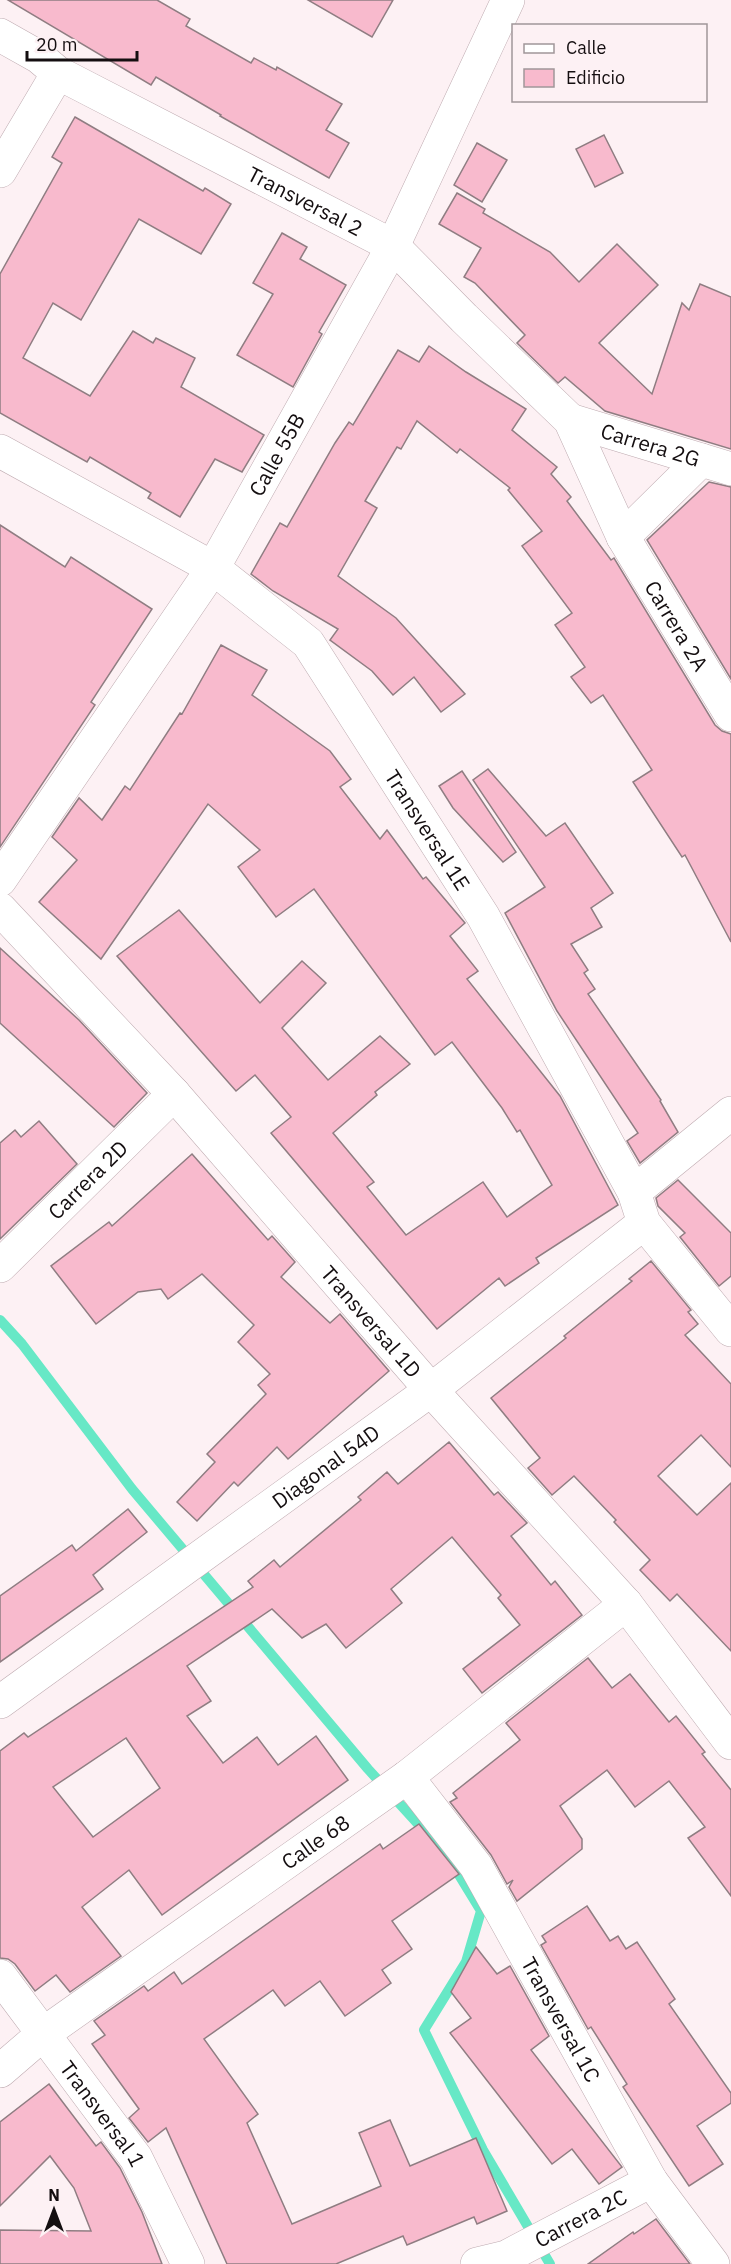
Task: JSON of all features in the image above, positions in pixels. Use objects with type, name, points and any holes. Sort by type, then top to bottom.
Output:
[{"type":"street","name":"Calle 55B","points":[[0,880],[213,568],[393,246],[508,0]]},
{"type":"street","name":"Transversal 2","points":[[0,35],[39,57],[58,74],[393,246],[570,420]]},
{"type":"street","points":[[0,171],[58,74]]},
{"type":"street","name":"Carrera 2G","points":[[570,420],[716,465]]},
{"type":"street","name":"Carrera 2A","points":[[570,420],[623,537],[731,715]]},
{"type":"street","name":"Transversal 1E","points":[[0,451],[213,568],[308,643],[483,916],[639,1207],[731,1330]]},
{"type":"street","points":[[623,537],[716,465]]},
{"type":"street","name":"Transversal 1D","points":[[0,909],[174,1094],[431,1390],[626,1604],[731,1743]]},
{"type":"street","name":"Carrera 2D","points":[[5,1261],[174,1094]]},
{"type":"street","name":"Diagonal 54D","points":[[0,1702],[431,1390],[639,1207],[731,1113]]},
{"type":"street","name":"Calle 68","points":[[0,2071],[43,2034],[401,1780],[626,1604]]},
{"type":"street","name":"Transversal 1C","points":[[401,1780],[476,1866],[651,2181],[713,2264]]},
{"type":"street","name":"Transversal 1","points":[[0,1976],[136,2158],[188,2264]]},
{"type":"street","name":"Carrera 2C","points":[[491,2260],[558,2229],[651,2181]]},
{"type":"building","points":[[8,0],[157,0],[190,19],[186,26],[251,63],[254,58],[276,70],[277,67],[342,104],[326,130],[349,143],[329,178],[156,77],[151,85]]},
{"type":"building","points":[[308,0],[393,0],[372,37]]},
{"type":"building","points":[[75,117],[203,191],[205,188],[231,204],[201,254],[139,219],[81,320],[53,303],[23,358],[90,396],[133,331],[153,343],[156,338],[195,358],[181,387],[264,435],[242,472],[215,459],[180,517],[148,498],[151,493],[90,457],[87,462],[0,413],[0,274],[62,163],[52,157]]},
{"type":"building","points":[[604,135],[623,173],[595,187],[576,149]]},
{"type":"building","points":[[477,143],[507,160],[482,202],[454,185]]},
{"type":"building","points":[[457,193],[485,209],[483,213],[550,252],[579,282],[617,244],[658,285],[599,343],[652,394],[682,303],[689,310],[700,284],[731,297],[731,449],[605,411],[565,377],[558,383],[517,343],[525,335],[475,283],[464,277],[481,248],[439,224]]},
{"type":"building","points":[[282,233],[307,247],[300,259],[346,285],[319,332],[322,334],[293,387],[237,355],[273,294],[253,283]]},
{"type":"building","points":[[429,346],[526,409],[512,430],[557,467],[551,474],[571,497],[567,501],[611,560],[614,558],[715,725],[731,734],[731,942],[685,855],[682,857],[633,782],[652,770],[603,695],[591,703],[571,677],[585,667],[555,625],[572,613],[522,546],[542,531],[508,490],[510,488],[460,449],[457,453],[417,421],[401,449],[397,447],[365,501],[377,508],[338,576],[396,618],[465,694],[441,712],[414,677],[393,695],[372,671],[330,640],[338,629],[273,591],[251,574],[280,523],[287,527],[335,443],[349,422],[353,425],[398,350],[419,362]]},
{"type":"building","points":[[709,482],[731,487],[731,679],[647,540]]},
{"type":"building","points":[[0,525],[65,567],[71,557],[152,609],[91,702],[95,705],[0,847]]},
{"type":"building","points":[[221,645],[267,670],[252,695],[330,751],[351,779],[340,787],[380,839],[387,830],[423,879],[426,877],[465,923],[450,936],[478,971],[467,979],[560,1096],[618,1205],[536,1258],[539,1263],[505,1286],[499,1278],[437,1329],[271,1133],[291,1117],[255,1075],[236,1091],[117,956],[179,910],[260,1003],[302,961],[326,983],[282,1028],[328,1080],[380,1036],[410,1064],[375,1092],[377,1095],[333,1133],[374,1182],[367,1187],[406,1235],[483,1182],[507,1217],[552,1185],[520,1130],[517,1132],[502,1108],[452,1042],[435,1055],[314,889],[276,917],[238,867],[260,850],[208,804],[101,959],[39,902],[77,860],[52,837],[79,798],[102,820],[125,786],[130,790],[180,713],[182,714]]},
{"type":"building","points":[[488,769],[546,836],[565,823],[613,893],[591,908],[602,927],[571,944],[588,970],[584,973],[595,989],[588,994],[661,1100],[678,1132],[640,1163],[627,1141],[638,1133],[557,1011],[505,913],[545,887],[473,780]]},
{"type":"building","points":[[462,771],[516,852],[503,862],[453,808],[439,786]]},
{"type":"building","points":[[0,948],[79,1020],[147,1093],[114,1127],[0,1023]]},
{"type":"building","points":[[39,1121],[77,1164],[0,1239],[0,1143],[15,1130],[21,1137]]},
{"type":"building","points":[[192,1154],[268,1240],[272,1236],[295,1262],[281,1277],[330,1323],[340,1314],[389,1371],[288,1459],[277,1447],[238,1486],[234,1482],[197,1521],[177,1502],[215,1462],[207,1454],[266,1394],[258,1385],[270,1374],[238,1342],[254,1325],[202,1274],[168,1299],[161,1289],[138,1292],[96,1324],[51,1266],[109,1222],[112,1226]]},
{"type":"building","points":[[678,1180],[731,1233],[731,1276],[719,1286],[680,1237],[685,1233],[658,1206],[656,1198]]},
{"type":"building","points":[[651,1261],[691,1310],[688,1312],[698,1324],[685,1335],[731,1384],[731,1467],[701,1435],[658,1476],[697,1515],[731,1483],[731,1651],[677,1594],[670,1601],[640,1570],[650,1560],[574,1476],[552,1495],[528,1468],[540,1458],[491,1398],[566,1338],[564,1336],[632,1281],[629,1279]]},
{"type":"building","points":[[449,1442],[494,1495],[498,1492],[527,1523],[511,1536],[551,1585],[555,1581],[582,1615],[482,1693],[463,1669],[520,1625],[498,1598],[501,1595],[452,1537],[391,1589],[402,1603],[346,1648],[326,1624],[302,1638],[272,1609],[187,1666],[211,1701],[187,1716],[223,1763],[257,1737],[278,1765],[316,1736],[348,1780],[162,1915],[129,1870],[82,1907],[121,1956],[70,1992],[56,1975],[35,1991],[15,1964],[8,1959],[0,1958],[0,1751],[24,1733],[28,1737],[253,1587],[248,1581],[274,1560],[280,1567],[361,1500],[358,1497],[387,1472],[398,1484]],"holes":[[[126,1738],[160,1788],[93,1837],[53,1787]]]},
{"type":"building","points":[[128,1509],[147,1532],[93,1575],[103,1589],[0,1662],[0,1596],[72,1545],[76,1551]]},
{"type":"building","points":[[588,1658],[612,1688],[630,1674],[669,1722],[676,1716],[705,1752],[702,1754],[731,1790],[731,1896],[688,1838],[705,1827],[669,1781],[635,1807],[607,1770],[560,1806],[582,1839],[582,1849],[517,1901],[509,1887],[513,1880],[507,1884],[491,1855],[450,1802],[457,1798],[453,1793],[520,1740],[506,1723]]},
{"type":"building","points":[[419,1824],[459,1874],[392,1921],[412,1949],[382,1970],[391,1983],[345,2016],[320,1981],[285,2006],[273,1990],[204,2039],[258,2114],[247,2123],[292,2224],[381,2186],[359,2133],[390,2120],[410,2166],[476,2138],[507,2211],[477,2224],[474,2217],[407,2245],[403,2236],[336,2264],[227,2264],[166,2128],[148,2142],[129,2118],[139,2109],[92,2044],[105,2035],[94,2021],[144,1986],[148,1991],[174,1972],[182,1984],[380,1844],[383,1849]]},
{"type":"building","points":[[587,1906],[610,1941],[618,1936],[626,1949],[637,1942],[675,1999],[669,2004],[731,2093],[731,2103],[697,2126],[723,2164],[689,2186],[623,2087],[627,2084],[591,2027],[588,2029],[541,1945],[546,1942],[542,1936]]},
{"type":"building","points":[[476,1947],[497,1974],[510,1966],[549,2036],[531,2050],[622,2167],[599,2184],[572,2149],[552,2164],[450,2033],[471,2018],[451,1992]]},
{"type":"building","points":[[49,2084],[96,2146],[101,2142],[120,2168],[142,2212],[162,2264],[0,2264],[0,2230],[91,2231],[74,2188],[50,2156],[0,2206],[0,2122]]},
{"type":"building","points":[[656,2219],[690,2264],[588,2264],[633,2232],[634,2234]]},
{"type":"waterway","points":[[0,1320],[22,1344],[132,1489],[368,1769],[448,1857],[481,1911],[466,1962],[424,2030],[483,2150],[550,2264]]}]
